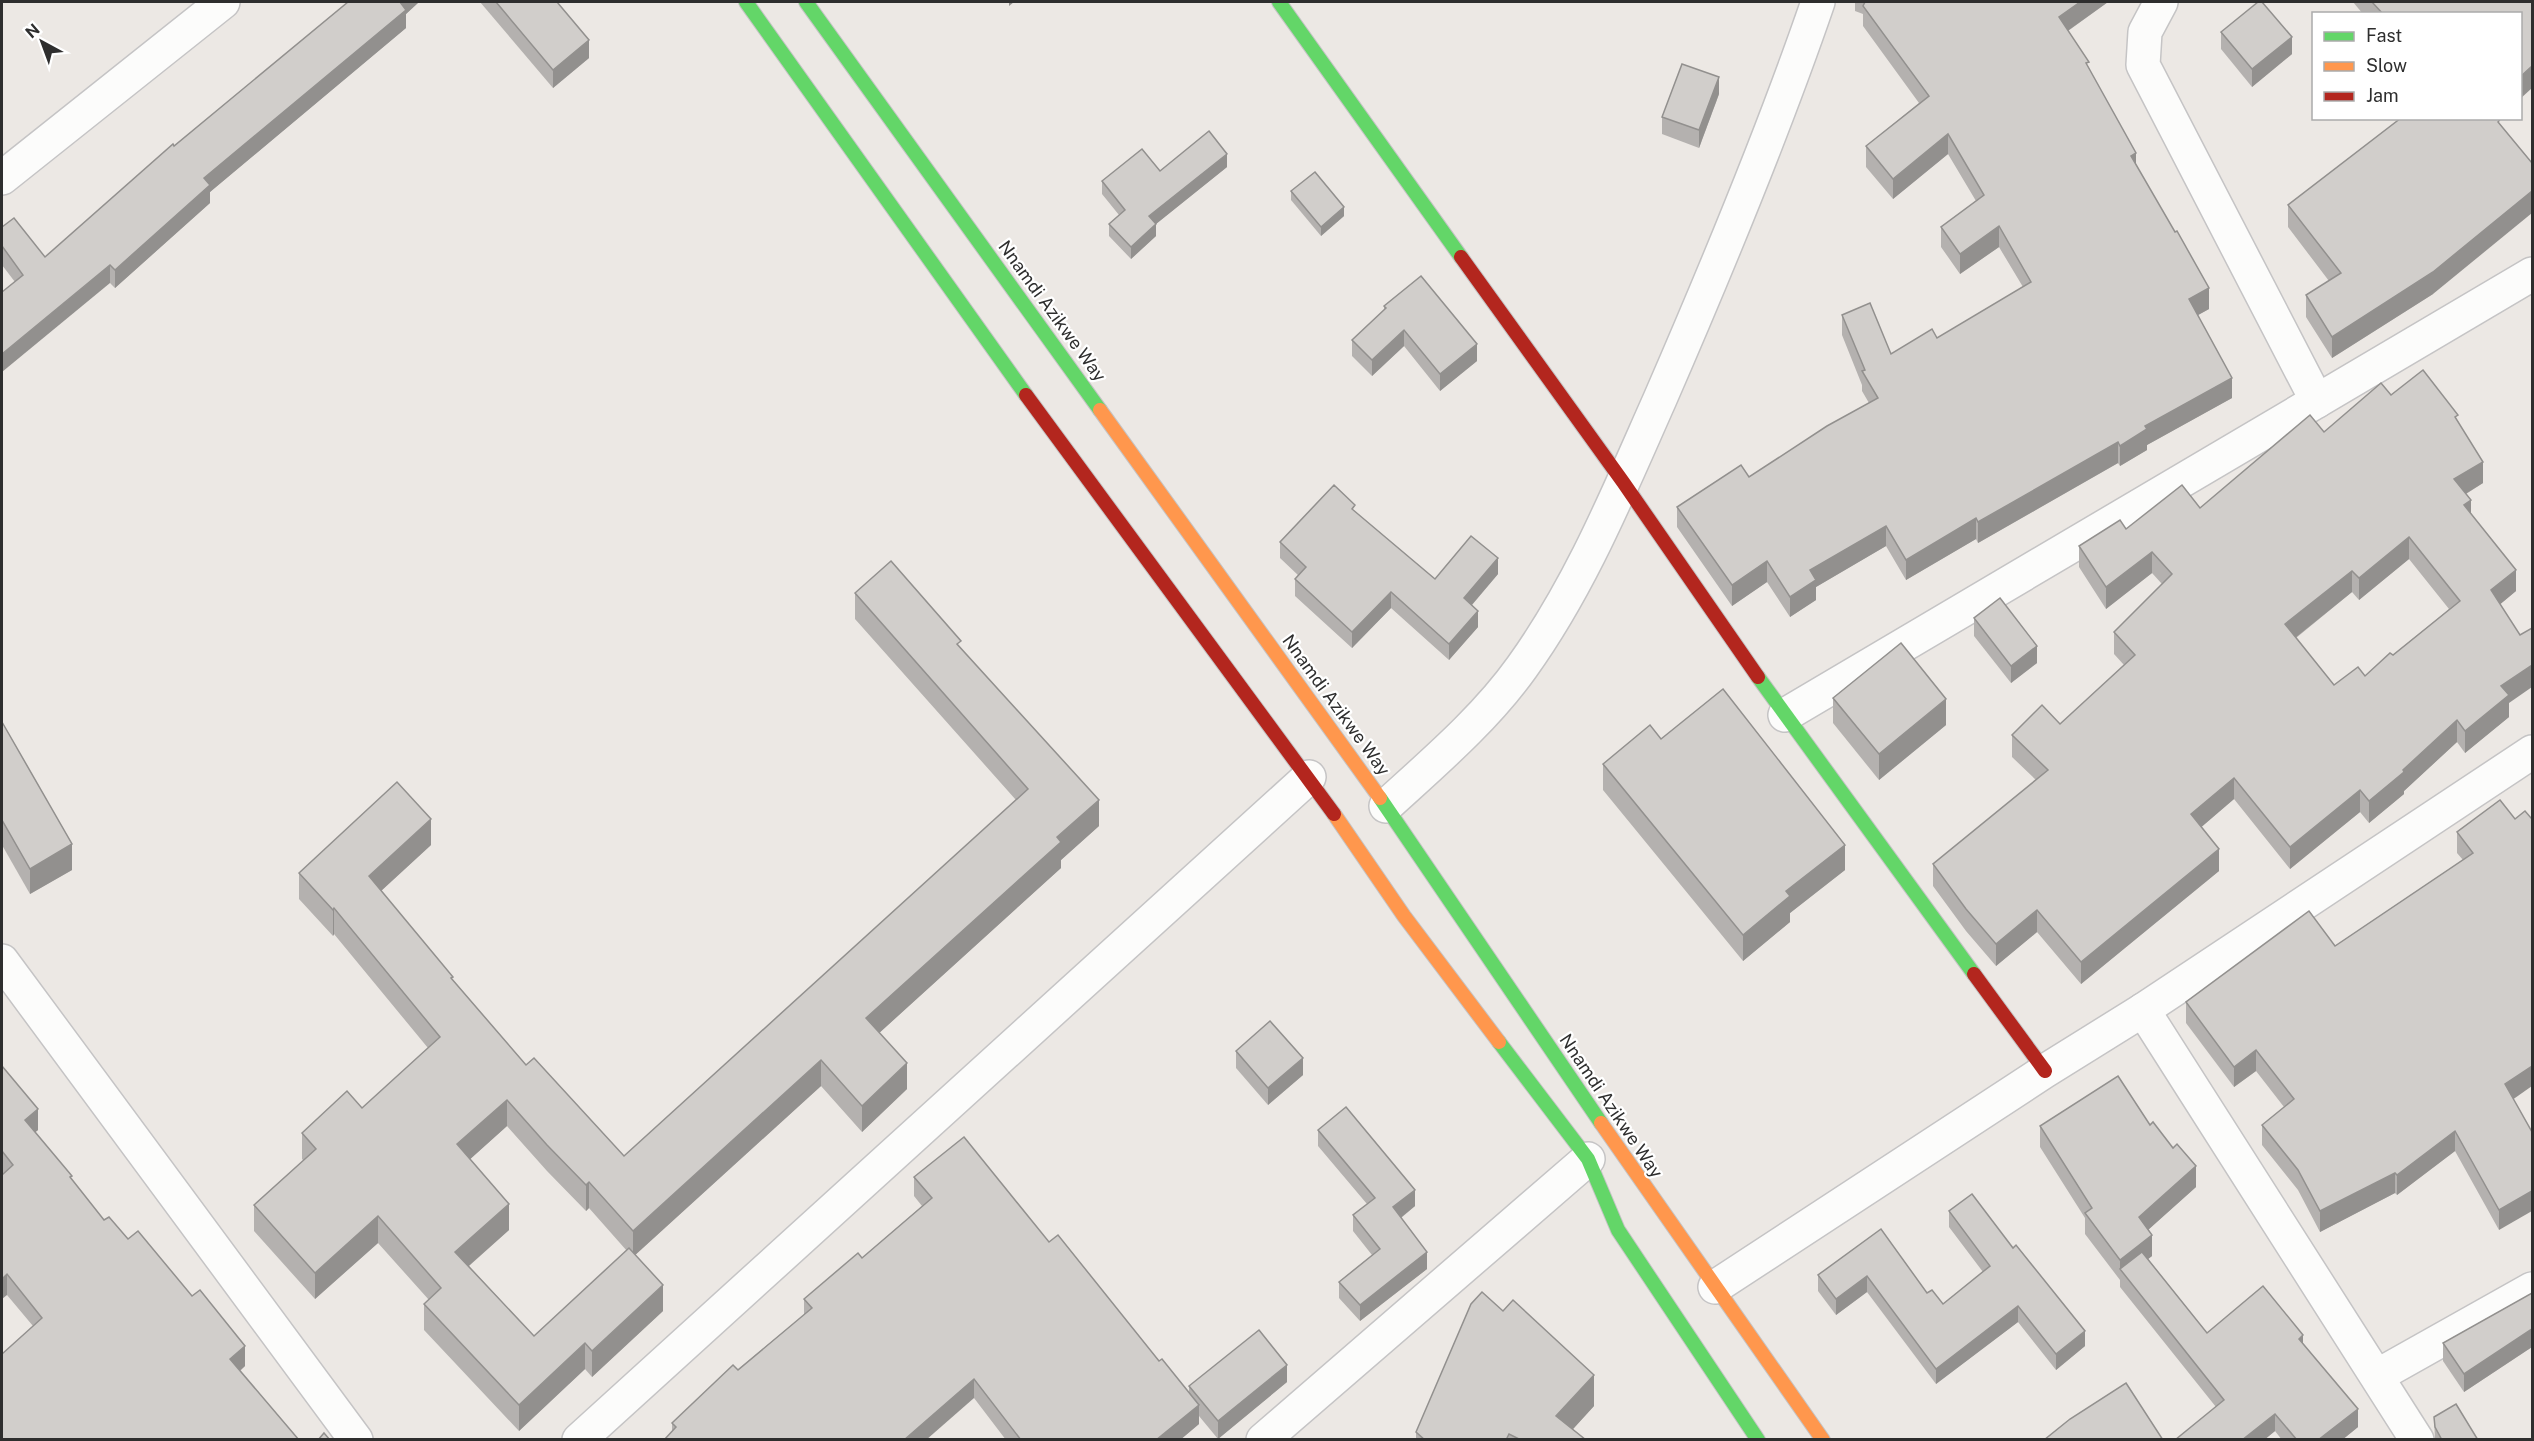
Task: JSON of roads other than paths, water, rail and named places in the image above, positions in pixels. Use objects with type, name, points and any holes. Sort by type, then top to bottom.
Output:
[{"type":"main road","points":[[746,2],[974,325],[1308,777],[1404,916],[1588,1159],[1618,1230],[1758,1440]]},
{"type":"main road","name":"Nnamdi Azikwe Way","points":[[806,2],[1386,806],[1715,1287],[1823,1440]]},
{"type":"main road","points":[[1279,2],[1623,482],[1785,715],[2044,1071]]},
{"type":"street","points":[[2,178],[223,2]]},
{"type":"street","points":[[1386,806],[1464,735],[1522,668],[1580,577],[1686,339],[1789,86],[1818,2]]},
{"type":"street","points":[[2161,2],[2145,32],[2143,65],[2317,401]]},
{"type":"street","points":[[1785,715],[2532,274]]},
{"type":"street","points":[[1715,1287],[2044,1071],[2143,1010],[2532,752]]},
{"type":"street","points":[[579,1440],[1308,777]]},
{"type":"street","points":[[2,961],[356,1440]]},
{"type":"street","points":[[2143,1010],[2417,1440]]},
{"type":"street","points":[[1263,1440],[1588,1159]]},
{"type":"street","points":[[2378,1376],[2532,1289]]}]
